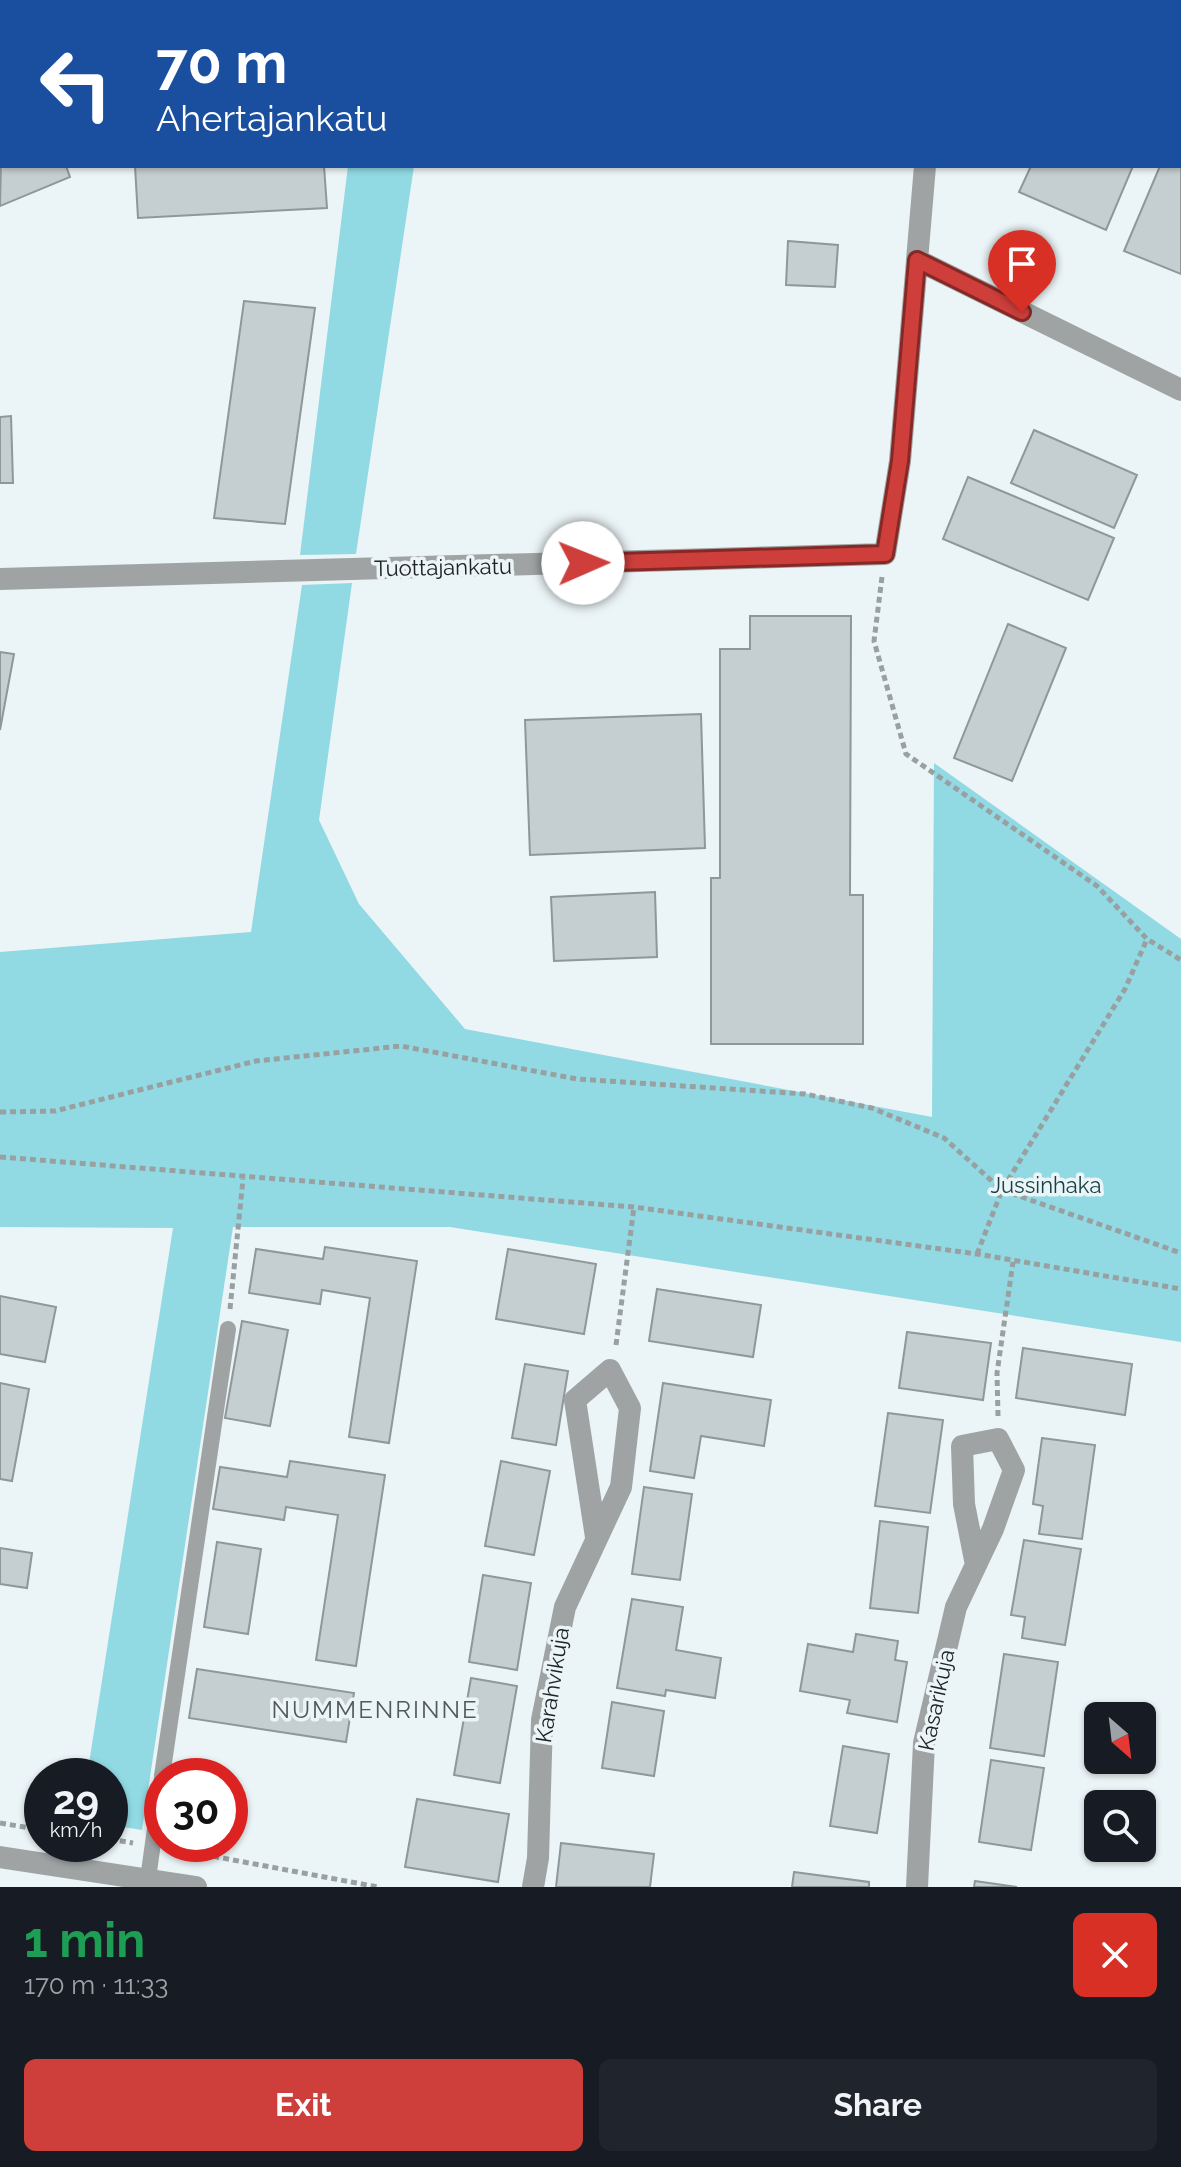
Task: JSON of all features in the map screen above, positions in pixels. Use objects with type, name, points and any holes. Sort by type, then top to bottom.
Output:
[{"type":"street","points":[[885,554],[900,461],[925,168]]},
{"type":"street","points":[[917,260],[1181,390]]},
{"type":"street","name":"Tuottajankatu","points":[[0,579],[885,554]]},
{"type":"street","points":[[596,1537],[575,1400],[610,1370]]},
{"type":"street","name":"Karahvikuja","points":[[533,1887],[538,1858],[542,1720],[565,1607],[621,1487],[630,1408],[610,1370]]},
{"type":"street","points":[[976,1565],[964,1504],[962,1446],[998,1439]]},
{"type":"street","name":"Kasarikuja","points":[[917,1887],[924,1743],[956,1607],[1014,1470],[998,1439]]},
{"type":"street","points":[[0,1857],[196,1887]]},
{"type":"lane","points":[[165,1758],[228,1329]]},
{"type":"lane","points":[[148,1879],[150,1862]]},
{"type":"path","points":[[885,554],[874,641],[906,754],[1097,886],[1147,939],[1181,960]]},
{"type":"path","points":[[977,1254],[1002,1190],[1125,989],[1147,939]]},
{"type":"path","points":[[0,1112],[55,1111],[256,1061],[401,1046],[577,1079],[805,1094],[872,1108],[944,1138],[1002,1190],[1181,1253]]},
{"type":"path","points":[[0,1157],[243,1179],[634,1207],[977,1254],[1181,1289]]},
{"type":"path","points":[[228,1329],[243,1179]]},
{"type":"path","points":[[610,1370],[623,1313],[634,1207]]},
{"type":"path","points":[[998,1439],[997,1373],[1013,1262]]},
{"type":"path","points":[[0,1823],[24,1827]]},
{"type":"path","points":[[243,1862],[378,1887]]},
{"type":"green space","points":[[348,168],[414,168],[356,554],[300,555]]},
{"type":"green space","name":"Jussinhaka","points":[[352,583],[319,820],[359,904],[465,1029],[932,1117],[934,763],[1181,939],[1181,1342],[450,1227],[233,1227],[153,1758],[144,1758],[142,1830],[128,1828],[128,1758],[90,1758],[173,1228],[0,1227],[0,952],[251,932],[302,585]]},
{"type":"building","points":[[1,168],[67,168],[70,177],[0,206]]},
{"type":"building","points":[[135,168],[324,168],[327,208],[138,218]]},
{"type":"building","points":[[1030,168],[1132,168],[1106,230],[1019,192]]},
{"type":"building","points":[[1159,168],[1181,168],[1181,274],[1124,251]]},
{"type":"building","points":[[788,241],[838,245],[835,287],[786,285]]},
{"type":"building","points":[[244,301],[315,308],[285,524],[214,518]]},
{"type":"building","points":[[11,416],[13,483],[0,483],[0,417]]},
{"type":"building","points":[[1034,430],[1137,475],[1114,528],[1011,483]]},
{"type":"building","points":[[968,477],[1114,538],[1088,600],[943,539]]},
{"type":"building","points":[[750,616],[851,616],[850,895],[863,895],[863,1044],[711,1044],[711,878],[720,878],[720,649],[750,649]]},
{"type":"building","points":[[1008,624],[1066,648],[1012,781],[954,758]]},
{"type":"building","points":[[0,652],[14,654],[0,730]]},
{"type":"building","points":[[701,714],[705,848],[530,855],[525,720]]},
{"type":"building","points":[[655,892],[657,957],[554,961],[551,897]]},
{"type":"building","points":[[325,1247],[417,1261],[389,1443],[349,1437],[370,1298],[322,1290],[320,1304],[249,1293],[256,1249],[323,1259]]},
{"type":"building","points":[[508,1249],[596,1264],[584,1334],[496,1319]]},
{"type":"building","points":[[657,1289],[761,1305],[753,1357],[649,1341]]},
{"type":"building","points":[[0,1296],[56,1307],[45,1362],[0,1354]]},
{"type":"building","points":[[242,1321],[288,1330],[270,1426],[225,1418]]},
{"type":"building","points":[[907,1332],[991,1343],[983,1400],[899,1388]]},
{"type":"building","points":[[1023,1348],[1132,1364],[1125,1415],[1016,1398]]},
{"type":"building","points":[[525,1364],[568,1371],[556,1445],[512,1438]]},
{"type":"building","points":[[0,1383],[29,1389],[12,1481],[0,1479]]},
{"type":"building","points":[[663,1383],[771,1400],[764,1446],[701,1436],[694,1478],[650,1471]]},
{"type":"building","points":[[888,1413],[943,1420],[930,1513],[875,1506]]},
{"type":"building","points":[[1042,1438],[1095,1445],[1082,1539],[1039,1534],[1043,1506],[1033,1504]]},
{"type":"building","points":[[290,1461],[385,1475],[356,1666],[316,1660],[338,1515],[286,1507],[284,1520],[213,1509],[220,1467],[287,1477]]},
{"type":"building","points":[[501,1461],[550,1471],[534,1555],[485,1546]]},
{"type":"building","points":[[644,1487],[692,1494],[680,1580],[632,1574]]},
{"type":"building","points":[[880,1521],[928,1527],[918,1613],[870,1608]]},
{"type":"building","points":[[1024,1540],[1081,1549],[1065,1645],[1022,1638],[1025,1617],[1011,1615]]},
{"type":"building","points":[[217,1542],[261,1549],[248,1634],[204,1627]]},
{"type":"building","points":[[0,1548],[32,1553],[27,1588],[0,1584]]},
{"type":"building","points":[[483,1575],[531,1583],[517,1670],[469,1662]]},
{"type":"building","points":[[632,1599],[683,1607],[676,1650],[721,1658],[715,1698],[666,1690],[665,1696],[617,1688]]},
{"type":"building","points":[[856,1634],[898,1641],[895,1660],[907,1662],[897,1722],[847,1713],[850,1700],[800,1691],[808,1644],[853,1652]]},
{"type":"building","points":[[1004,1654],[1058,1662],[1044,1756],[990,1748]]},
{"type":"building","points":[[197,1669],[354,1693],[346,1742],[189,1718]]},
{"type":"building","points":[[471,1678],[517,1686],[500,1783],[454,1775]]},
{"type":"building","points":[[612,1702],[664,1711],[654,1776],[602,1768]]},
{"type":"building","points":[[843,1746],[889,1754],[877,1833],[830,1826]]},
{"type":"building","points":[[991,1760],[1044,1768],[1031,1850],[979,1842]]},
{"type":"building","points":[[417,1799],[509,1814],[498,1882],[405,1867]]},
{"type":"building","points":[[561,1843],[654,1854],[650,1887],[556,1887]]},
{"type":"building","points":[[794,1872],[869,1882],[869,1887],[792,1887]]},
{"type":"building","points":[[975,1881],[1017,1887],[974,1887]]},
{"type":"district","name":"NUMMENRINNE","points":[[375,1710]]},
{"type":"route","points":[[583,563],[885,554],[900,461],[917,260],[1022,312]]}]
